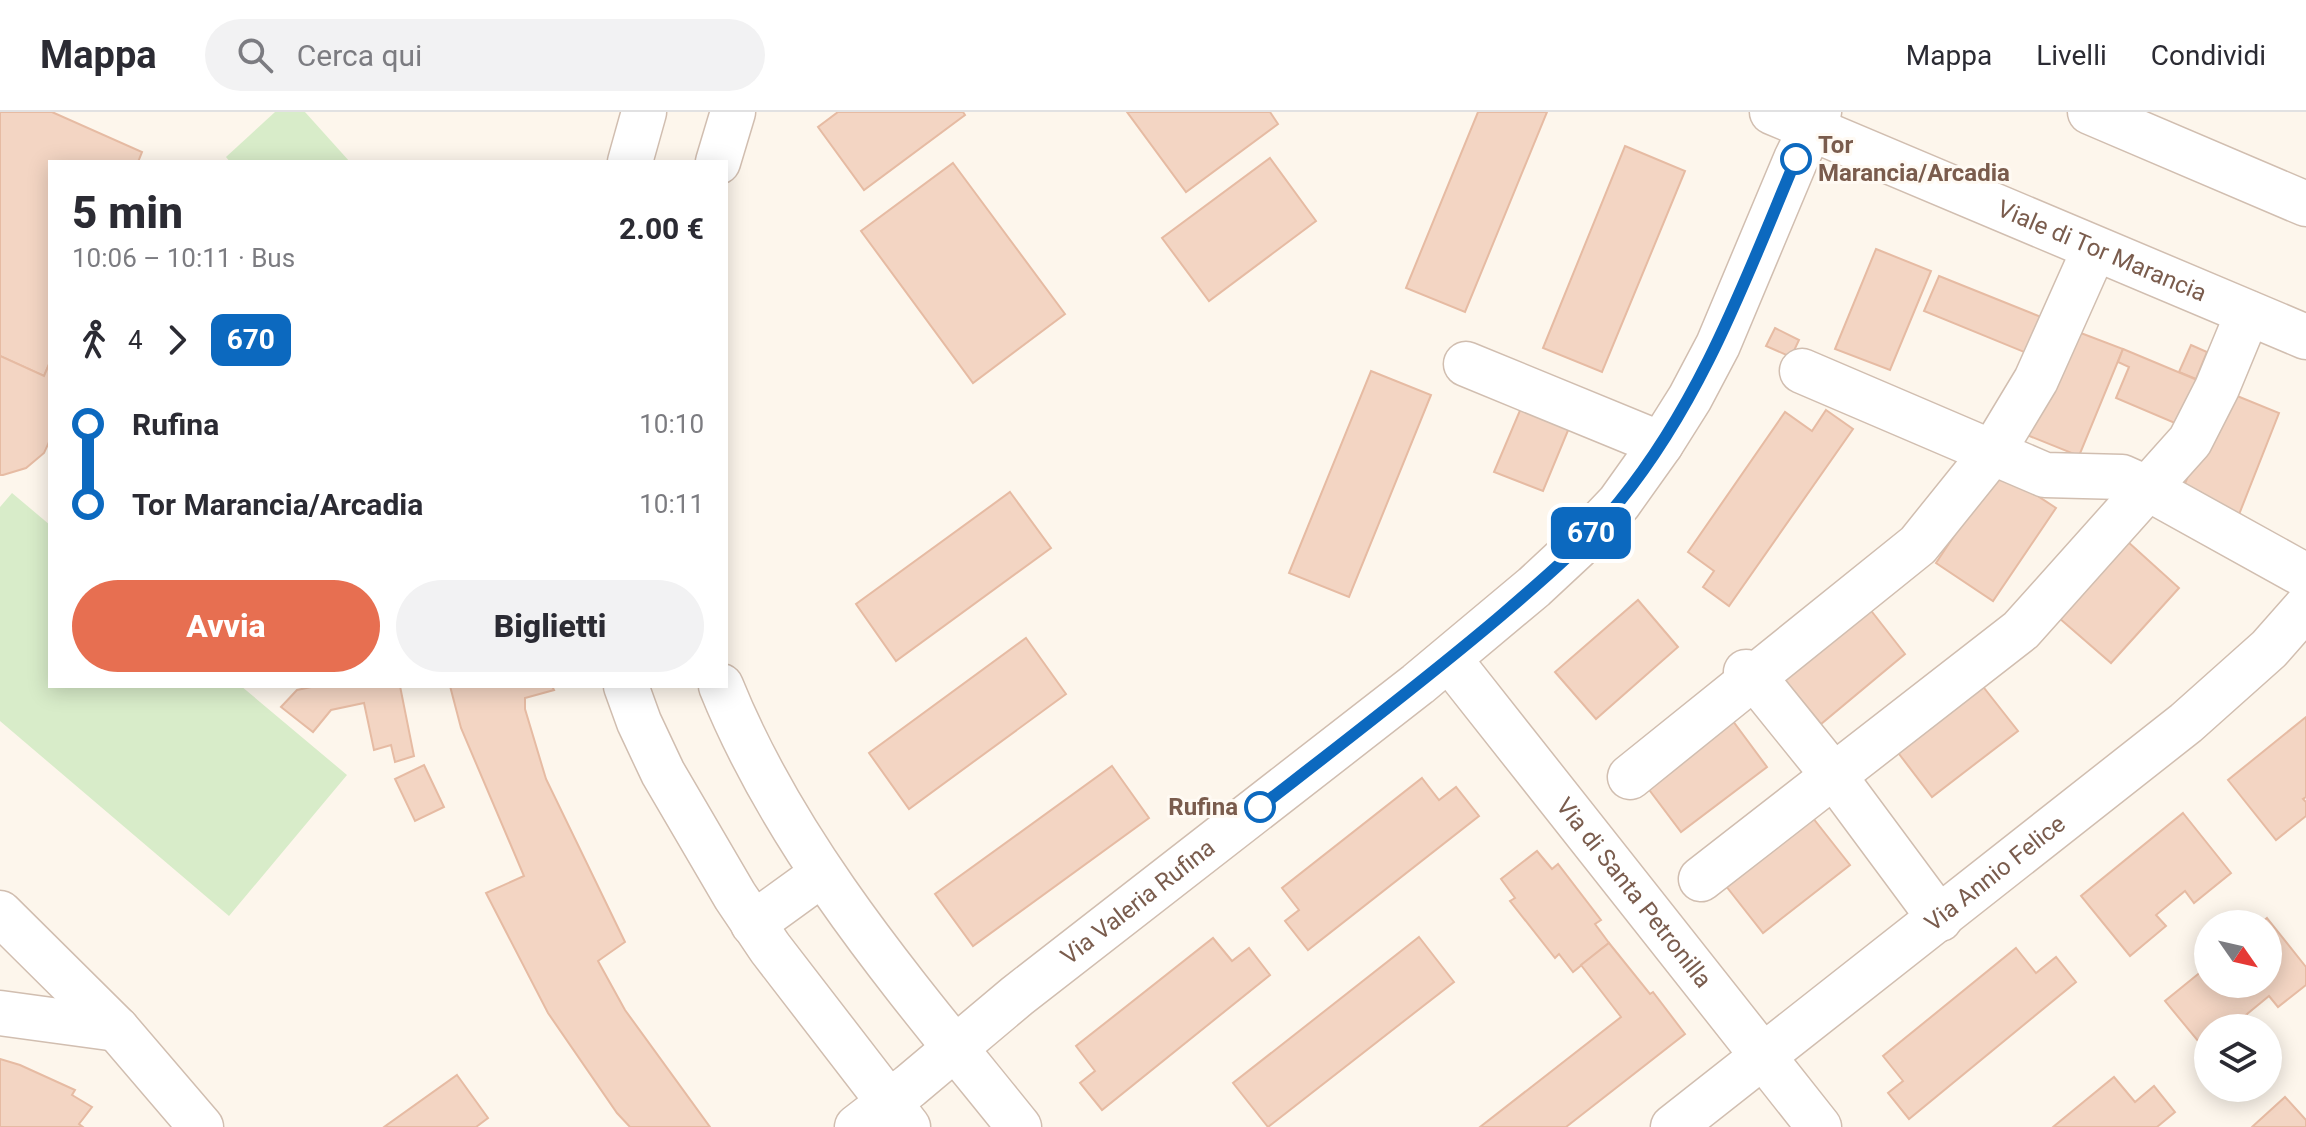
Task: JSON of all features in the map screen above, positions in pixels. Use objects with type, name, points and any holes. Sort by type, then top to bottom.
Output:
[{"type":"street","points":[[631,160],[644,112]]},
{"type":"street","points":[[719,160],[733,112]]},
{"type":"street","points":[[2090,112],[2306,204]]},
{"type":"street","name":"Viale di Tor Marancia","points":[[1800,117],[2094,250],[2306,337]]},
{"type":"street","name":"Via Valeria Rufina","points":[[885,1119],[956,1048],[1017,996],[1449,659],[1577,547],[1619,503],[1690,398],[1718,345],[1800,117]]},
{"type":"street","points":[[1630,777],[1750,674],[1918,545],[1992,453],[2036,380],[2094,250]]},
{"type":"street","points":[[1701,879],[2021,630],[2190,441],[2217,388],[2248,313]]},
{"type":"street","points":[[1466,364],[1661,444]]},
{"type":"street","points":[[1802,371],[2045,475],[2122,477],[2306,576]]},
{"type":"street","name":"Via Annio Felice","points":[[1673,1127],[1940,919],[2231,685],[2284,634],[2306,607]]},
{"type":"street","name":"Via di Santa Petronilla","points":[[1449,659],[1819,1127]]},
{"type":"street","points":[[1750,674],[1834,776],[1940,919]]},
{"type":"street","points":[[627,688],[663,773],[753,924],[885,1119]]},
{"type":"street","points":[[722,688],[776,800],[822,874],[1019,1127]]},
{"type":"street","points":[[753,924],[822,874]]},
{"type":"street","points":[[0,913],[117,1029],[201,1127]]},
{"type":"street","points":[[0,1013],[117,1029]]},
{"type":"green space","points":[[275,112],[305,112],[348,160],[228,160],[226,157]]},
{"type":"green space","points":[[12,493],[48,523],[48,688],[243,688],[347,775],[229,916],[0,721],[0,507]]},
{"type":"building","points":[[0,112],[52,112],[142,152],[139,160],[48,160],[48,367],[44,376],[0,356]]},
{"type":"building","points":[[838,112],[963,112],[965,115],[864,190],[818,127]]},
{"type":"building","points":[[1127,112],[1270,112],[1278,124],[1186,192]]},
{"type":"building","points":[[1478,112],[1547,112],[1465,312],[1406,288]]},
{"type":"building","points":[[1625,146],[1685,171],[1602,372],[1543,348]]},
{"type":"building","points":[[1270,158],[1316,221],[1209,301],[1162,238]]},
{"type":"building","points":[[953,163],[1065,314],[973,383],[861,231]]},
{"type":"building","points":[[1876,249],[1931,271],[1890,370],[1835,349]]},
{"type":"building","points":[[1939,276],[2056,323],[2034,356],[1924,311]]},
{"type":"building","points":[[2065,327],[2123,349],[2079,456],[2022,433]]},
{"type":"building","points":[[1775,328],[1799,340],[1791,357],[1766,346]]},
{"type":"building","points":[[2191,345],[2207,352],[2196,379],[2179,372]]},
{"type":"building","points":[[2123,349],[2214,387],[2189,429],[2116,398],[2129,367],[2118,362]]},
{"type":"building","points":[[0,356],[44,376],[48,367],[48,444],[44,453],[26,468],[0,475]]},
{"type":"building","points":[[1371,371],[1431,395],[1349,597],[1289,573]]},
{"type":"building","points":[[2220,389],[2279,413],[2238,517],[2181,494],[2188,476],[2185,475]]},
{"type":"building","points":[[1521,408],[1569,428],[1543,491],[1494,472]]},
{"type":"building","points":[[1826,410],[1853,429],[1729,606],[1703,587],[1714,571],[1688,552],[1785,412],[1812,431]]},
{"type":"building","points":[[1998,470],[2056,508],[1993,601],[1936,563]]},
{"type":"building","points":[[1010,492],[1051,548],[896,661],[856,604]]},
{"type":"building","points":[[2127,541],[2179,588],[2111,663],[2059,618]]},
{"type":"building","points":[[1638,600],[1678,647],[1596,719],[1555,672]]},
{"type":"building","points":[[1869,608],[1905,654],[1821,724],[1783,678]]},
{"type":"building","points":[[1026,638],[1066,694],[909,809],[869,753]]},
{"type":"building","points":[[1981,684],[2018,731],[1932,797],[1896,750]]},
{"type":"building","points":[[400,688],[414,756],[395,762],[391,745],[374,750],[364,703],[331,710],[313,732],[281,707],[297,690]]},
{"type":"building","points":[[451,688],[553,688],[525,698],[525,709],[546,779],[625,942],[598,961],[625,1010],[710,1127],[630,1127],[548,1013],[486,893],[524,876],[461,728]]},
{"type":"building","points":[[1727,713],[1767,767],[1681,832],[1641,779]]},
{"type":"building","points":[[2306,717],[2306,797],[2303,799],[2306,802],[2306,816],[2276,840],[2228,780]]},
{"type":"building","points":[[424,765],[444,807],[415,821],[395,779]]},
{"type":"building","points":[[1112,766],[1149,818],[973,946],[935,894]]},
{"type":"building","points":[[1422,778],[1439,800],[1456,787],[1479,816],[1308,950],[1285,921],[1299,910],[1282,888]]},
{"type":"building","points":[[1809,813],[1850,865],[1763,933],[1722,881]]},
{"type":"building","points":[[2183,813],[2231,873],[2194,903],[2185,891],[2156,915],[2166,926],[2130,956],[2081,896]]},
{"type":"building","points":[[1537,851],[1552,869],[1558,864],[1601,920],[1595,924],[1609,943],[1573,972],[1559,954],[1555,958],[1510,901],[1515,898],[1501,879]]},
{"type":"building","points":[[1419,937],[1454,982],[1268,1127],[1233,1083]]},
{"type":"building","points":[[2282,937],[2306,967],[2306,985],[2278,1007],[2271,998],[2282,998]]},
{"type":"building","points":[[1213,938],[1232,961],[1249,948],[1270,975],[1102,1110],[1080,1083],[1095,1071],[1076,1046]]},
{"type":"building","points":[[1609,943],[1685,1034],[1566,1127],[1480,1127],[1621,1017],[1581,965]]},
{"type":"building","points":[[2016,948],[2036,973],[2056,957],[2076,982],[1909,1119],[1888,1093],[1903,1081],[1883,1056]]},
{"type":"building","points":[[2194,977],[2194,998],[2267,998],[2247,1014],[2194,1014],[2194,1036],[2165,1001]]},
{"type":"building","points":[[0,1059],[75,1090],[72,1095],[92,1107],[79,1124],[83,1127],[0,1127]]},
{"type":"building","points":[[457,1075],[488,1118],[476,1127],[384,1127]]},
{"type":"building","points":[[2114,1077],[2135,1102],[2154,1086],[2175,1112],[2157,1127],[2053,1127]]},
{"type":"building","points":[[2285,1097],[2306,1120],[2306,1127],[2252,1127],[2282,1102]]},
{"type":"bus line","name":"670","points":[[1260,807],[1482,632],[1577,547],[1619,503],[1690,398],[1718,345],[1796,159]]},
{"type":"place","name":"Tor Marancia/Arcadia","points":[[1796,159]]},
{"type":"place","name":"Rufina","points":[[1260,807]]}]
